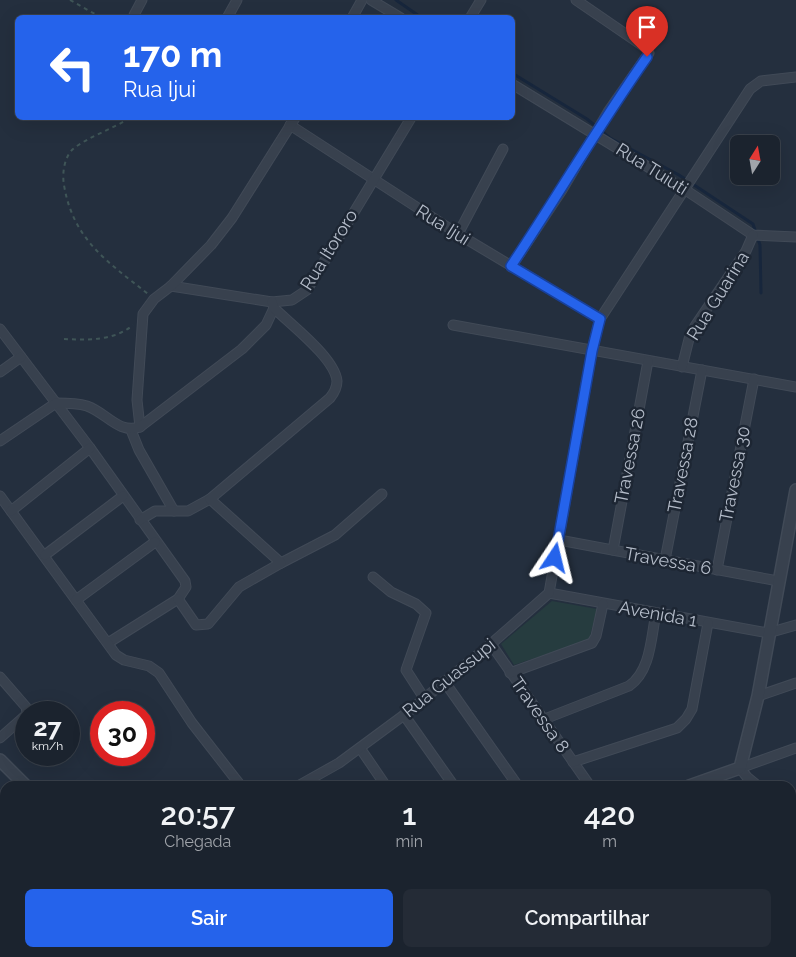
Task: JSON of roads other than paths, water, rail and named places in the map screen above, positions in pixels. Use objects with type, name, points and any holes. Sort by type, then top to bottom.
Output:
[{"type":"street","points":[[134,15],[142,0]]},
{"type":"street","points":[[229,15],[237,0]]},
{"type":"street","points":[[354,15],[362,0]]},
{"type":"street","points":[[370,0],[396,15]]},
{"type":"street","points":[[472,15],[481,0]]},
{"type":"street","points":[[511,266],[649,53],[646,48],[576,0]]},
{"type":"street","points":[[549,593],[592,351],[600,319],[754,84],[761,81],[796,77]]},
{"type":"street","name":"Rua Tuiuti","points":[[515,86],[598,129],[757,235]]},
{"type":"street","name":"Rua Itororo","points":[[172,286],[273,305],[292,300],[307,290],[410,120]]},
{"type":"street","points":[[174,511],[139,450],[135,428],[144,314],[154,299],[172,286],[212,245],[292,121]]},
{"type":"street","name":"Rua Ijui","points":[[292,121],[372,180],[600,319]]},
{"type":"street","points":[[458,234],[503,150]]},
{"type":"street","points":[[757,235],[796,237]]},
{"type":"street","name":"Rua Guarina","points":[[682,367],[689,338],[757,235]]},
{"type":"street","points":[[0,441],[56,403],[87,406],[117,425],[135,428],[242,349],[266,325],[273,305],[325,358],[334,370],[337,380],[336,389],[330,398],[210,499],[188,511],[155,511],[140,520]]},
{"type":"street","points":[[454,325],[796,388]]},
{"type":"street","points":[[0,329],[90,448],[184,581],[186,587],[178,599],[108,643]]},
{"type":"street","points":[[0,372],[21,357]]},
{"type":"street","name":"Travessa 26","points":[[613,550],[648,361]]},
{"type":"street","name":"Travessa 28","points":[[665,560],[702,370]]},
{"type":"street","name":"Travessa 30","points":[[717,570],[754,379]]},
{"type":"street","points":[[11,511],[90,448]]},
{"type":"street","points":[[751,781],[740,768],[758,696],[768,633],[796,490]]},
{"type":"street","points":[[178,599],[191,621],[196,625],[208,624],[239,587],[281,562],[335,535],[382,494]]},
{"type":"street","points":[[0,496],[45,555],[116,655],[124,660],[149,666],[159,673],[192,723],[238,781]]},
{"type":"street","points":[[45,555],[123,496]]},
{"type":"street","points":[[210,499],[281,562]]},
{"type":"street","name":"Travessa 6","points":[[558,540],[778,580]]},
{"type":"street","points":[[76,600],[155,542]]},
{"type":"street","points":[[373,576],[391,592],[416,604],[426,613],[406,670],[424,698]]},
{"type":"street","name":"Avenida 1","points":[[549,593],[768,633]]},
{"type":"street","name":"Rua Guassupi","points":[[306,781],[360,748],[404,715],[444,680],[491,644],[549,593]]},
{"type":"street","points":[[510,673],[592,643],[596,636],[602,604]]},
{"type":"street","points":[[542,720],[629,686],[638,680],[646,663],[656,612]]},
{"type":"street","points":[[573,762],[677,728],[686,719],[692,708],[708,623]]},
{"type":"street","points":[[768,633],[796,626]]},
{"type":"street","name":"Travessa 8","points":[[491,644],[542,720],[586,781]]},
{"type":"street","points":[[0,677],[21,701]]},
{"type":"street","points":[[444,680],[515,781]]},
{"type":"street","points":[[758,696],[796,683]]},
{"type":"street","points":[[404,715],[450,781]]},
{"type":"street","points":[[0,738],[15,725]]},
{"type":"street","points":[[360,748],[383,781]]},
{"type":"street","points":[[703,781],[796,748]]},
{"type":"street","points":[[0,760],[21,781]]},
{"type":"waterway","points":[[396,0],[418,15]]},
{"type":"waterway","points":[[515,75],[587,119],[610,138],[679,175],[753,224],[760,245],[761,293]]}]
